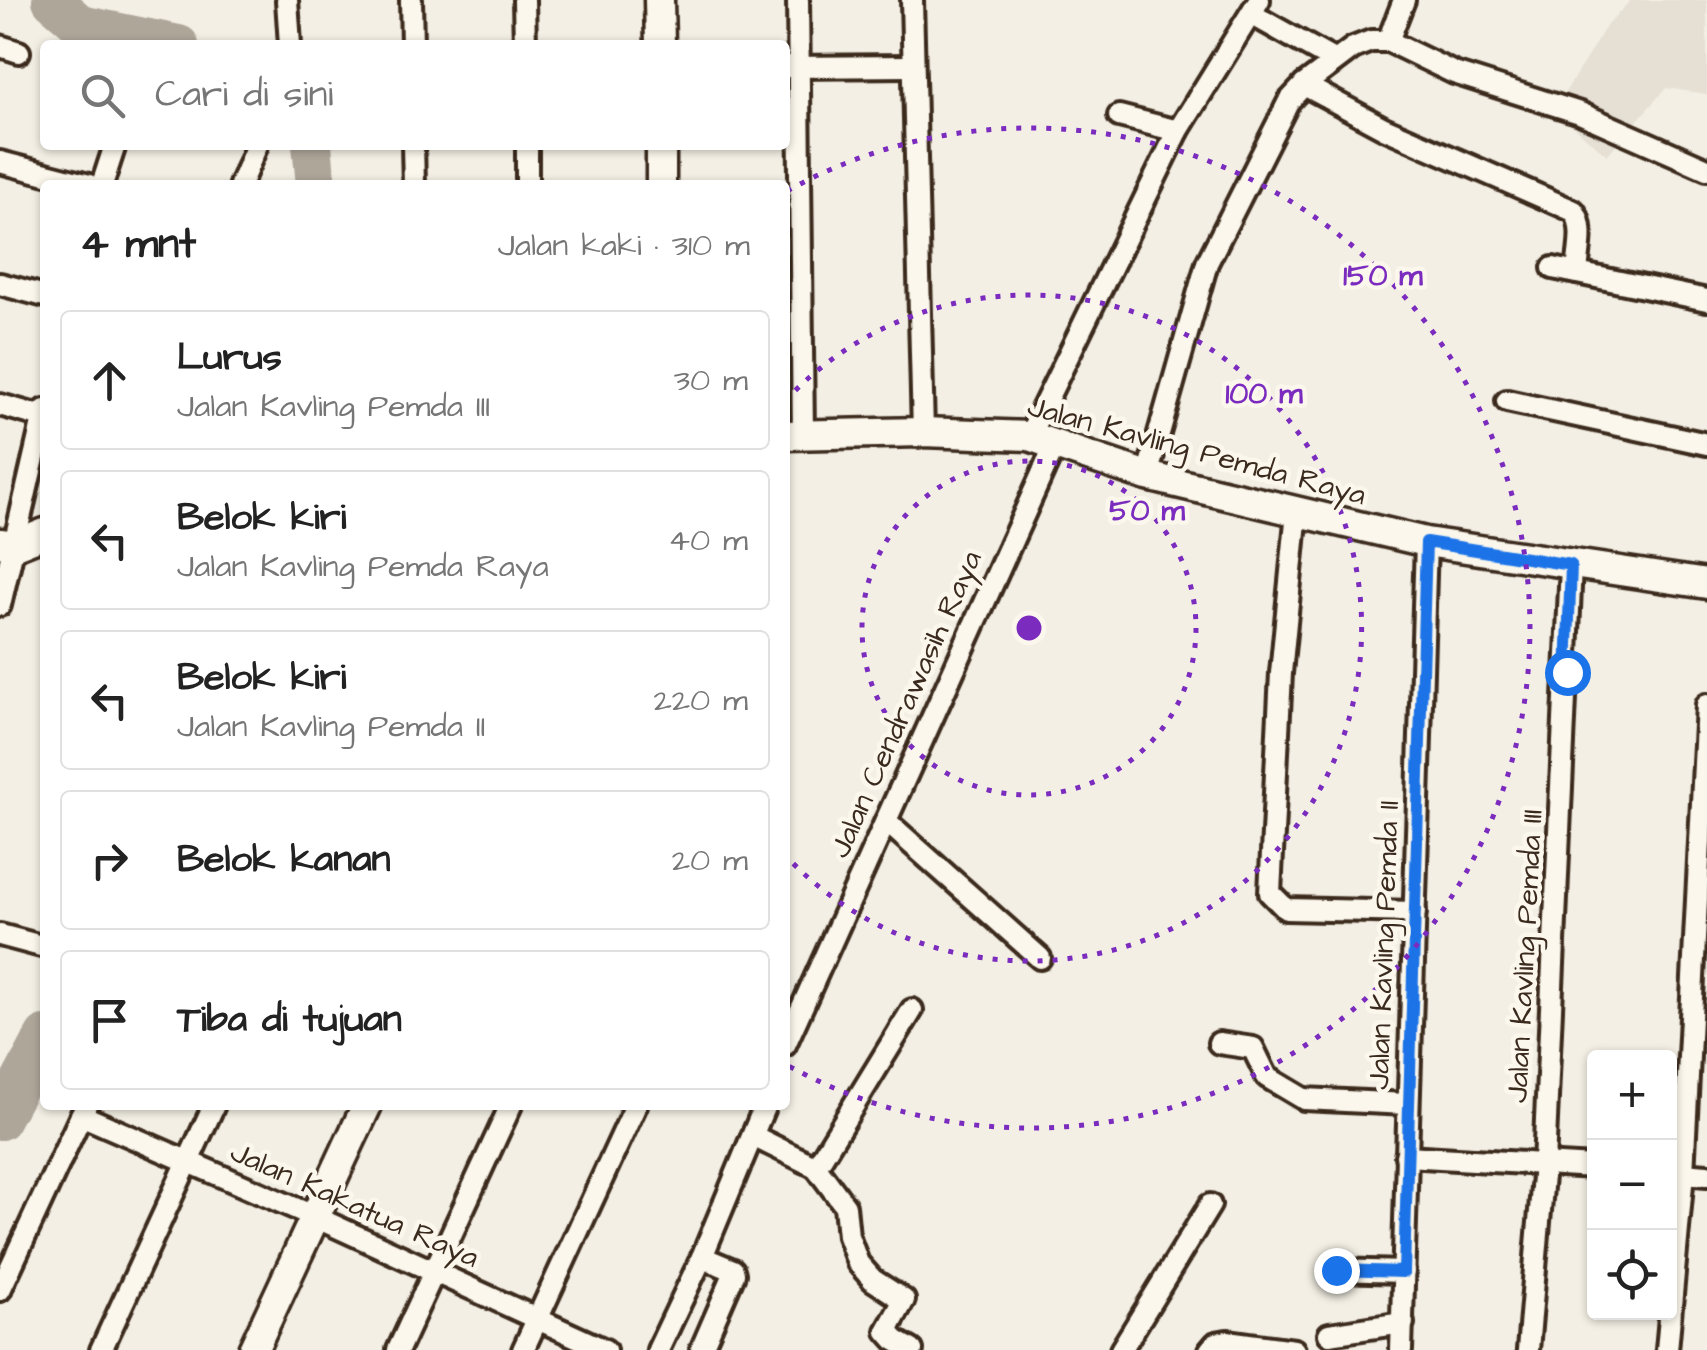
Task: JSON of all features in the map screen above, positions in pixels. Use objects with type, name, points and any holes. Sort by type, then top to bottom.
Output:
[{"type":"street","points":[[287,0],[290,40]]},
{"type":"street","points":[[411,0],[412,40]]},
{"type":"street","points":[[524,0],[525,40]]},
{"type":"street","points":[[660,0],[660,40]]},
{"type":"street","points":[[794,435],[792,67],[798,0]]},
{"type":"street","points":[[912,0],[923,432]]},
{"type":"street","points":[[1388,41],[1404,0]]},
{"type":"street","points":[[1255,7],[1335,61]]},
{"type":"street","name":"Jalan Cendrawasih Raya","points":[[790,1034],[886,821],[1042,439],[1178,131],[1255,7]]},
{"type":"street","points":[[1147,476],[1207,263],[1281,114],[1304,85],[1362,44],[1388,41],[1454,73],[1580,113],[1707,169]]},
{"type":"street","points":[[792,67],[912,66]]},
{"type":"street","points":[[1304,85],[1384,128],[1574,210],[1580,232],[1577,273]]},
{"type":"street","points":[[1119,116],[1178,131]]},
{"type":"street","points":[[104,180],[114,150]]},
{"type":"street","points":[[242,180],[254,150]]},
{"type":"street","points":[[413,150],[414,180]]},
{"type":"street","points":[[527,150],[528,180]]},
{"type":"street","points":[[661,150],[661,180]]},
{"type":"street","points":[[0,162],[70,180]]},
{"type":"street","points":[[1553,268],[1707,300]]},
{"type":"street","points":[[0,284],[40,295]]},
{"type":"street","points":[[1507,401],[1707,444]]},
{"type":"street","points":[[0,405],[40,412]]},
{"type":"street","points":[[0,605],[7,544],[40,427]]},
{"type":"street","name":"Jalan Kavling Pemda Raya","points":[[794,435],[923,432],[1042,439],[1147,476],[1426,542],[1707,584]]},
{"type":"street","points":[[1297,511],[1281,673],[1270,894],[1286,909],[1416,912]]},
{"type":"street","points":[[7,544],[40,534]]},
{"type":"street","name":"Jalan Kavling Pemda II","points":[[1401,1350],[1426,542]]},
{"type":"street","name":"Jalan Kavling Pemda III","points":[[1528,1350],[1544,1164],[1571,565]]},
{"type":"street","points":[[1677,1158],[1707,705]]},
{"type":"street","points":[[886,821],[1040,958]]},
{"type":"street","points":[[0,935],[40,945]]},
{"type":"street","points":[[816,1168],[912,1010]]},
{"type":"street","points":[[1219,1043],[1253,1048],[1268,1078],[1304,1099],[1407,1104]]},
{"type":"street","points":[[0,1290],[84,1110]]},
{"type":"street","name":"Jalan Kakatua Raya","points":[[84,1110],[188,1163],[604,1350]]},
{"type":"street","points":[[101,1350],[212,1110]]},
{"type":"street","points":[[253,1350],[365,1110]]},
{"type":"street","points":[[398,1350],[509,1110]]},
{"type":"street","points":[[522,1350],[634,1110]]},
{"type":"street","points":[[658,1350],[763,1110]]},
{"type":"street","points":[[754,1136],[816,1168],[845,1206],[848,1236],[858,1263],[873,1280],[904,1300],[887,1328],[899,1347]]},
{"type":"street","points":[[1406,1156],[1587,1167]]},
{"type":"street","points":[[1677,1173],[1707,1175]]},
{"type":"street","points":[[1122,1350],[1210,1205]]},
{"type":"street","points":[[1668,1350],[1673,1230]]},
{"type":"street","points":[[701,1350],[734,1274],[733,1270],[702,1257]]},
{"type":"street","points":[[1336,1270],[1404,1272]]},
{"type":"street","points":[[1329,1334],[1403,1323]]},
{"type":"street","points":[[1210,1350],[1216,1343],[1227,1341],[1294,1350]]},
{"type":"shaded area","points":[[1631,0],[1707,0],[1707,94],[1666,88],[1607,155],[1554,110],[1607,25]]},
{"type":"waterway","points":[[52,0],[81,25],[154,40]]},
{"type":"waterway","points":[[312,150],[316,180]]},
{"type":"waterway","points":[[0,1120],[40,1045]]},
{"type":"route","points":[[1336,1270],[1404,1272],[1426,542],[1571,565],[1567,672]]}]
